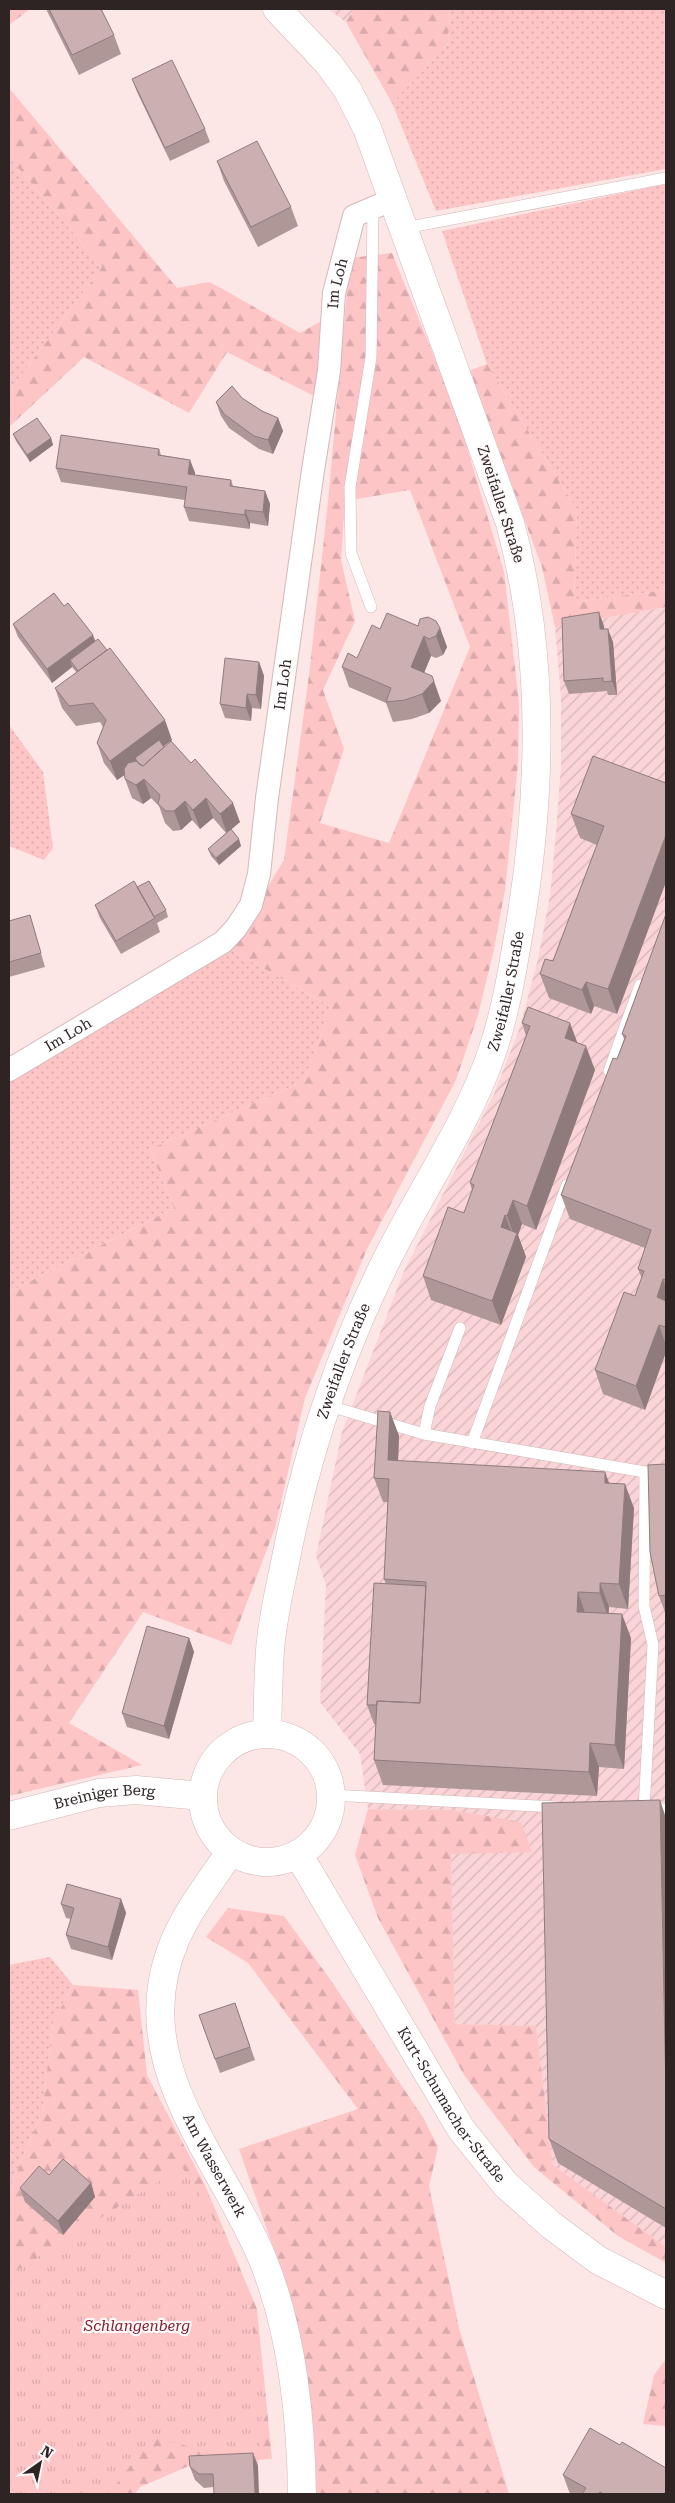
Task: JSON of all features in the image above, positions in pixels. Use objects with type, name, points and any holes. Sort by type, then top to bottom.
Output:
[{"type":"main road","name":"Zweifaller Straße","points":[[267,1733],[270,1649],[280,1586],[306,1470],[326,1405],[353,1332],[385,1262],[478,1087],[502,1021],[515,954],[533,827],[537,701],[522,569],[510,523],[405,228],[383,203],[367,128],[347,89],[308,40],[277,9]]},
{"type":"main road","points":[[267,1733],[287,1736],[304,1745],[319,1759],[328,1776],[332,1795],[330,1813],[323,1830],[312,1844],[285,1860],[257,1862],[231,1852],[215,1837],[205,1817],[202,1796],[208,1771],[222,1751],[236,1741],[251,1735],[267,1733]]},
{"type":"main road","name":"Breiniger Berg","points":[[9,1816],[99,1793],[136,1790],[202,1796]]},
{"type":"main road","name":"Am Wasserwerk","points":[[231,1852],[177,1936],[162,1985],[159,2018],[167,2062],[176,2091],[190,2122],[236,2206],[263,2261],[281,2320],[297,2415],[302,2494]]},
{"type":"main road","name":"Kurt-Schumacher-Straße","points":[[298,1854],[461,2129],[506,2185],[550,2225],[598,2260],[666,2295]]},
{"type":"street","name":"Im Loh","points":[[9,1070],[223,942],[236,928],[251,905],[259,874],[267,798],[313,470],[329,371],[334,293],[354,216],[383,203]]},
{"type":"lane","points":[[405,228],[666,178]]},
{"type":"lane","points":[[371,607],[351,553],[350,487],[371,357],[383,203]]},
{"type":"lane","points":[[603,1085],[644,977]]},
{"type":"lane","points":[[472,1443],[570,1176]]},
{"type":"lane","points":[[424,1434],[430,1406],[460,1328]]},
{"type":"lane","points":[[326,1405],[424,1434],[645,1472],[666,1471]]},
{"type":"lane","points":[[645,1472],[644,1606],[653,1645],[640,1809],[666,1809]]},
{"type":"lane","points":[[332,1795],[572,1808]]},
{"type":"shaded area","points":[[328,9],[354,9],[346,22]]},
{"type":"shaded area","points":[[666,607],[666,2247],[553,2165],[536,2026],[455,2024],[451,1853],[531,1851],[452,1810],[368,1809],[360,1754],[320,1702],[326,1585],[316,1556],[342,1432],[404,1271],[494,1094],[520,1027],[538,959],[550,896],[561,765],[561,697],[555,627]]},
{"type":"green space","points":[[9,9],[30,9],[9,25]]},
{"type":"green space","points":[[354,9],[450,9],[448,44],[392,103],[346,22]]},
{"type":"green space","points":[[450,9],[666,9],[666,169],[436,211],[392,103],[448,44]]},
{"type":"green space","points":[[9,88],[177,288],[210,282],[300,333],[325,319],[322,400],[227,352],[189,413],[84,357],[9,427],[9,392],[102,267],[9,157]]},
{"type":"green space","points":[[9,157],[102,267],[9,392]]},
{"type":"green space","points":[[666,184],[666,590],[574,602],[577,510],[487,364],[442,231]]},
{"type":"green space","points":[[392,253],[456,410],[504,572],[519,703],[518,763],[505,890],[494,949],[478,1015],[456,1080],[367,1249],[305,1398],[275,1528],[231,1645],[143,1612],[69,1723],[142,1765],[9,1796],[9,1292],[174,1208],[150,1149],[304,1081],[331,1007],[230,949],[284,860],[309,675],[328,502],[350,258]],"holes":[[[410,490],[470,647],[389,843],[320,823],[344,749],[323,690],[355,621],[341,560],[345,501]]]},
{"type":"green space","points":[[487,364],[577,510],[574,602],[666,590],[666,607],[555,627],[542,567],[469,371]]},
{"type":"green space","points":[[9,725],[43,772],[53,848],[44,860],[9,846]]},
{"type":"green space","points":[[230,949],[331,1007],[304,1081],[150,1149],[174,1208],[9,1292],[9,1082]]},
{"type":"green space","points":[[368,1809],[452,1810],[521,1822],[532,1852],[451,1854],[455,2024],[536,2026],[553,2165],[666,2247],[666,2263],[618,2236],[534,2167],[464,2075],[378,1918],[355,1855]]},
{"type":"green space","points":[[228,1908],[284,1916],[332,1982],[424,2119],[438,2147],[429,2186],[459,2328],[509,2494],[316,2494],[316,2473],[294,2308],[239,2149],[358,2109],[248,1963],[206,1937]]},
{"type":"green space","points":[[50,1957],[73,1985],[53,2023],[42,2112],[9,2191],[9,1965]]},
{"type":"green space","name":"Schlangenberg","points":[[73,1985],[138,1990],[147,2075],[205,2185],[257,2309],[272,2459],[191,2465],[140,2487],[135,2494],[9,2494],[9,2191],[42,2112],[53,2023]]},
{"type":"green space","name":"Schlangenberg","points":[[182,2167],[204,2201],[235,2263],[251,2320],[263,2396],[258,2464],[152,2437],[109,2494],[9,2494],[9,2275]]},
{"type":"green space","points":[[666,2359],[666,2426],[643,2424],[654,2375]]},
{"type":"building","points":[[49,9],[101,9],[114,35],[72,55]]},
{"type":"building","points":[[172,60],[205,129],[165,148],[132,79]]},
{"type":"building","points":[[257,141],[291,207],[251,227],[217,161]]},
{"type":"building","points":[[232,386],[242,398],[262,411],[278,418],[268,440],[254,436],[224,414],[216,402]]},
{"type":"building","points":[[37,418],[51,438],[27,455],[13,434]]},
{"type":"building","points":[[61,435],[159,449],[158,455],[190,460],[188,474],[231,480],[230,486],[265,491],[263,512],[245,510],[245,515],[184,507],[187,487],[56,468]]},
{"type":"building","points":[[54,593],[64,606],[68,603],[93,635],[47,669],[13,624]]},
{"type":"building","points":[[599,612],[600,629],[608,629],[612,681],[603,682],[603,678],[564,681],[562,618]]},
{"type":"building","points":[[387,613],[418,626],[420,619],[428,617],[436,621],[440,628],[436,636],[429,639],[424,636],[411,667],[432,676],[434,681],[422,694],[405,700],[386,702],[391,688],[342,667],[348,653],[357,658],[372,625],[380,629]]},
{"type":"building","points":[[98,639],[107,650],[78,671],[70,660]]},
{"type":"building","points":[[110,648],[165,720],[110,761],[97,743],[106,720],[93,703],[69,706],[55,688]]},
{"type":"building","points":[[225,658],[259,662],[256,695],[247,694],[246,708],[220,704]]},
{"type":"building","points":[[159,740],[164,747],[143,766],[139,764],[135,758]]},
{"type":"building","points":[[171,741],[191,763],[195,759],[233,803],[220,814],[206,798],[193,810],[185,801],[174,811],[166,811],[158,804],[160,795],[144,779],[136,785],[125,779],[124,769],[128,763],[136,761],[143,766]]},
{"type":"building","points":[[593,756],[666,783],[666,835],[608,989],[586,982],[582,990],[540,974],[545,959],[553,961],[604,826],[571,814]]},
{"type":"building","points":[[231,829],[239,839],[216,858],[208,849]]},
{"type":"building","points":[[134,881],[155,918],[116,941],[95,905]]},
{"type":"building","points":[[149,881],[166,910],[154,917],[137,887]]},
{"type":"building","points":[[666,914],[666,1280],[663,1279],[657,1297],[666,1301],[666,1327],[659,1325],[636,1386],[595,1370],[624,1292],[635,1296],[644,1271],[638,1269],[651,1230],[561,1195],[613,1058],[617,1059],[626,1036],[622,1034]]},
{"type":"building","points":[[30,915],[41,953],[9,962],[9,921]]},
{"type":"building","points":[[528,1007],[570,1023],[565,1038],[586,1046],[527,1206],[513,1200],[507,1216],[505,1215],[501,1227],[517,1233],[492,1301],[423,1276],[448,1207],[464,1213],[474,1185],[470,1183],[530,1026],[522,1023]]},
{"type":"building","points":[[378,1411],[390,1412],[388,1460],[605,1472],[605,1483],[625,1484],[619,1584],[600,1583],[600,1593],[578,1592],[577,1612],[622,1614],[615,1745],[590,1743],[589,1772],[374,1760],[377,1701],[420,1703],[426,1582],[384,1579],[389,1479],[374,1478]]},
{"type":"building","points":[[666,1464],[666,1595],[659,1596],[650,1552],[648,1465]]},
{"type":"building","points":[[374,1583],[426,1586],[420,1703],[377,1701],[377,1705],[367,1705]]},
{"type":"building","points":[[147,1626],[189,1638],[164,1726],[122,1713]]},
{"type":"building","points":[[660,1800],[666,2095],[666,2209],[549,2139],[542,1803]]},
{"type":"building","points":[[67,1884],[121,1899],[108,1947],[66,1935],[74,1908],[61,1904]]},
{"type":"building","points":[[235,2003],[250,2047],[215,2059],[199,2015]]},
{"type":"building","points":[[63,2159],[91,2183],[58,2221],[20,2188],[39,2166],[49,2175]]},
{"type":"building","points":[[590,2428],[620,2445],[622,2442],[666,2468],[666,2491],[664,2494],[604,2494],[600,2492],[598,2494],[582,2494],[586,2488],[563,2475]]},
{"type":"building","points":[[253,2453],[255,2494],[214,2494],[213,2474],[199,2474],[190,2467],[189,2456]]}]
